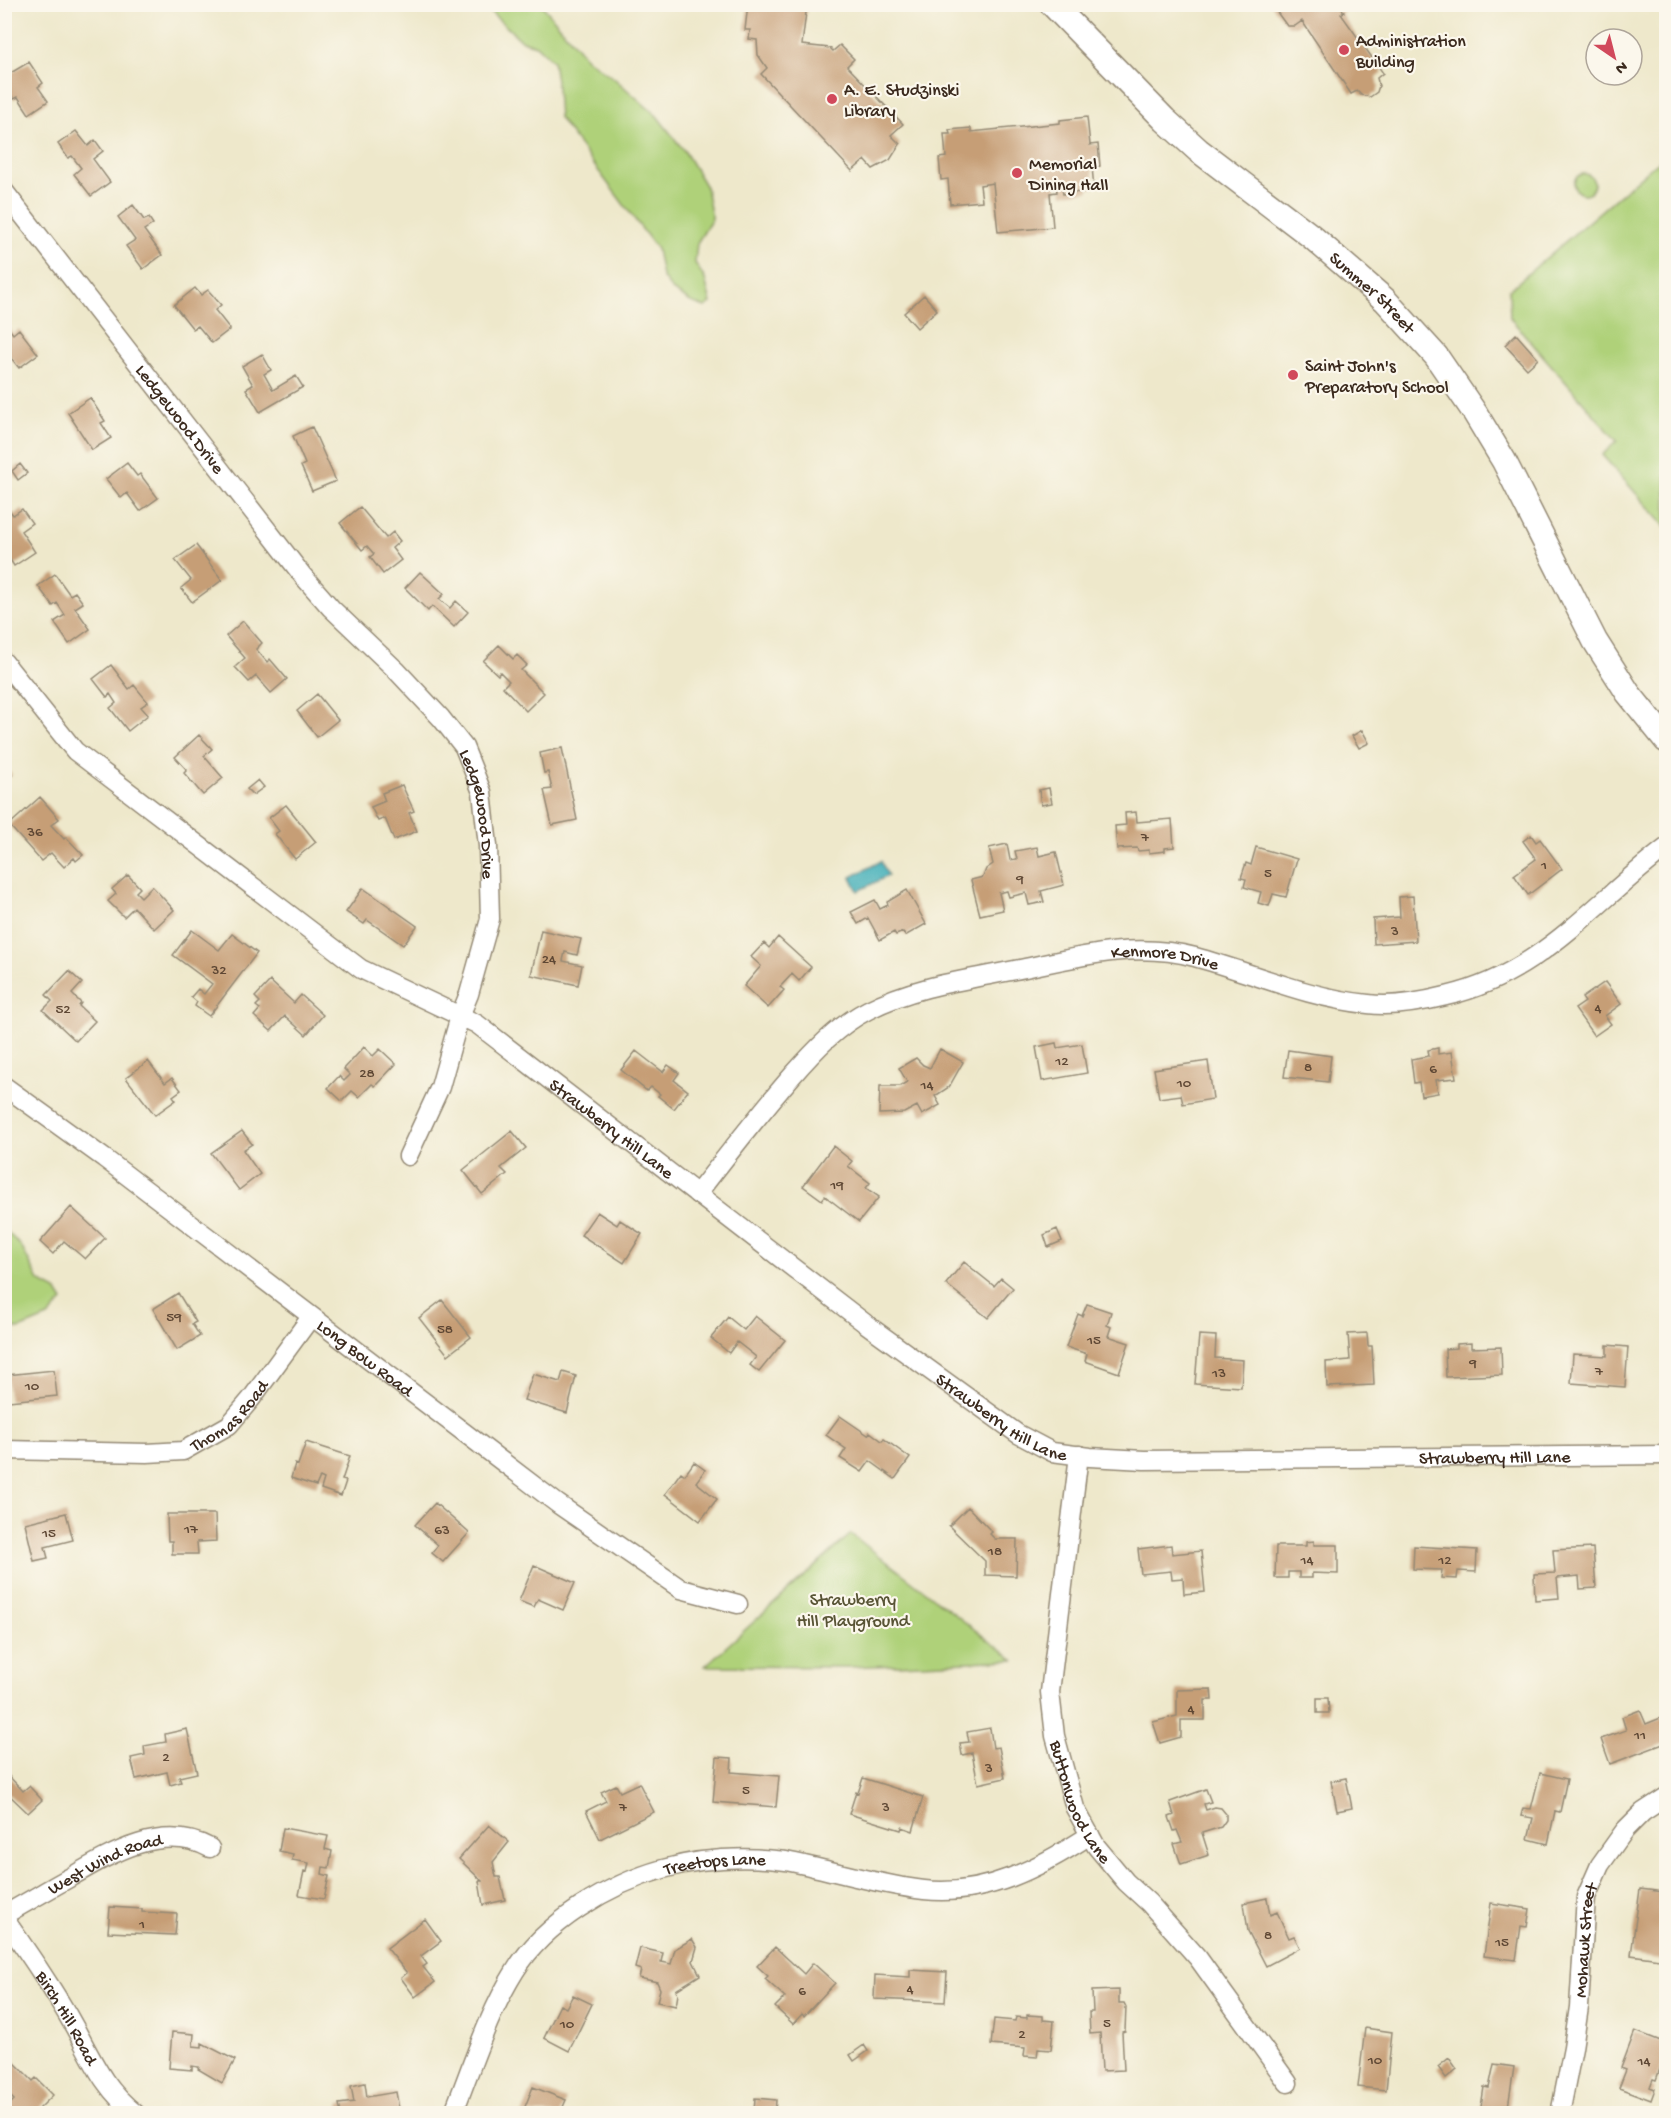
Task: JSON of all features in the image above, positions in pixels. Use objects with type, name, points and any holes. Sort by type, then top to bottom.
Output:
[{"type":"street","name":"Summer Street","points":[[1052,4],[1165,120],[1198,150],[1311,236],[1385,300],[1436,356],[1504,461],[1595,641],[1628,693],[1666,740]]},
{"type":"street","name":"Ledgewood Drive","points":[[4,191],[303,576],[331,608],[396,670],[441,718],[464,747],[482,792],[488,846],[490,919],[440,1087],[408,1156]]},
{"type":"street","points":[[4,662],[75,751],[361,969],[460,1016]]},
{"type":"street","name":"Kenmore Drive","points":[[697,1194],[773,1098],[819,1046],[867,1010],[905,994],[941,984],[1097,952],[1126,950],[1157,951],[1194,957],[1319,996],[1370,1005],[1407,1003],[1445,997],[1476,988],[1522,966],[1559,939],[1666,848]]},
{"type":"street","name":"Strawberry Hill Lane","points":[[460,1016],[477,1024],[866,1324],[1018,1434],[1052,1452],[1155,1460],[1666,1455]]},
{"type":"street","name":"Long Bow Road","points":[[4,1086],[104,1158],[558,1504],[681,1589],[738,1604]]},
{"type":"street","name":"Thomas Road","points":[[4,1450],[147,1453],[183,1451],[228,1425],[251,1399],[311,1317]]},
{"type":"street","name":"Buttonwood Lane","points":[[1079,1455],[1050,1692],[1055,1736],[1072,1799],[1096,1846],[1126,1882],[1198,1958],[1288,2083]]},
{"type":"street","name":"Mohawk Street","points":[[1560,2114],[1574,2048],[1579,2007],[1586,1897],[1600,1865],[1625,1830],[1643,1812],[1666,1797]]},
{"type":"street","name":"Treetops Lane","points":[[453,2114],[503,1992],[516,1969],[550,1930],[594,1899],[616,1888],[662,1869],[686,1864],[713,1860],[763,1858],[925,1890],[967,1889],[988,1885],[1039,1866],[1090,1835]]},
{"type":"street","name":"West Wind Road","points":[[4,1917],[115,1852],[136,1844],[160,1839],[186,1839],[210,1848]]},
{"type":"street","name":"Birch Hill Road","points":[[4,1917],[37,1965],[96,2070],[122,2103],[136,2114]]},
{"type":"green space","points":[[483,5],[542,5],[587,59],[615,79],[657,116],[685,152],[706,187],[712,219],[697,243],[695,263],[705,279],[711,303],[705,307],[691,302],[672,290],[662,276],[657,249],[559,118],[553,61],[536,45],[522,41]]},
{"type":"green space","points":[[1666,155],[1666,527],[1602,455],[1617,441],[1510,318],[1509,290]]},
{"type":"green space","points":[[1580,174],[1588,174],[1594,180],[1594,188],[1588,194],[1580,194],[1574,188],[1574,180]]},
{"type":"green space","points":[[4,1229],[21,1246],[39,1281],[56,1290],[63,1301],[48,1317],[19,1329],[5,1326]]},
{"type":"green space","name":"Strawberry Hill Playground","points":[[851,1534],[1014,1660],[849,1667],[705,1666]]},
{"type":"water","points":[[881,861],[888,876],[858,891],[851,877]]},
{"type":"building","name":"A. E. Studzinski Library","points":[[748,4],[807,4],[802,45],[830,48],[833,51],[840,45],[854,59],[847,66],[903,124],[891,135],[900,144],[890,160],[873,169],[865,160],[852,171],[761,74],[767,68],[758,55],[757,40],[749,39],[750,30],[745,30]]},
{"type":"building","name":"Administration Building","points":[[1271,4],[1339,4],[1344,12],[1341,14],[1383,73],[1377,78],[1379,86],[1377,92],[1370,97],[1361,95],[1357,91],[1351,94],[1302,21],[1295,26],[1287,26]]},
{"type":"building","points":[[29,62],[43,83],[38,87],[48,101],[29,114],[18,97],[14,99],[4,85],[4,77]]},
{"type":"building","name":"Memorial Dining Hall","points":[[1087,117],[1090,145],[1098,144],[1100,166],[1092,167],[1094,188],[1089,188],[1089,191],[1063,194],[1061,181],[1056,182],[1057,192],[1050,193],[1053,227],[998,232],[993,183],[980,185],[982,201],[950,204],[948,179],[941,180],[939,158],[946,157],[944,134],[950,134],[949,130],[971,128],[971,132],[1060,123],[1060,120]]},
{"type":"building","points":[[76,131],[88,146],[95,140],[103,151],[93,159],[110,182],[91,196],[74,174],[81,168],[72,156],[68,158],[58,144]]},
{"type":"building","points":[[133,205],[144,220],[149,218],[153,224],[144,230],[162,255],[143,269],[126,246],[135,240],[118,217]]},
{"type":"building","points":[[195,288],[201,295],[208,290],[221,305],[215,310],[230,329],[212,343],[198,326],[193,329],[174,305]]},
{"type":"building","points":[[924,295],[937,310],[917,328],[904,313]]},
{"type":"building","points":[[4,322],[13,334],[19,329],[38,354],[19,368],[4,349]]},
{"type":"building","points":[[1516,334],[1538,359],[1527,369],[1505,345]]},
{"type":"building","points":[[262,354],[271,370],[264,374],[273,390],[296,376],[303,387],[260,412],[246,389],[253,385],[242,366]]},
{"type":"building","points":[[90,398],[105,421],[101,423],[111,438],[92,450],[68,413]]},
{"type":"building","points":[[312,427],[336,481],[312,491],[301,466],[305,464],[293,436]]},
{"type":"building","points":[[127,463],[137,476],[140,474],[158,498],[140,511],[127,493],[121,498],[106,479]]},
{"type":"building","points":[[20,464],[27,473],[18,480],[12,471]]},
{"type":"building","points":[[4,503],[13,515],[22,509],[32,523],[21,531],[35,552],[14,566],[4,550],[4,537],[7,535],[4,530]]},
{"type":"building","points":[[360,507],[386,538],[393,532],[400,541],[392,548],[401,560],[383,574],[370,557],[374,554],[367,546],[362,550],[340,523]]},
{"type":"building","points":[[196,545],[222,580],[192,602],[181,588],[191,580],[175,560]]},
{"type":"building","points":[[420,572],[444,594],[439,599],[450,608],[456,601],[468,612],[454,627],[432,606],[428,611],[405,588]]},
{"type":"building","points":[[55,574],[70,595],[75,592],[83,603],[75,608],[90,629],[69,644],[54,622],[65,615],[57,603],[53,606],[38,586]]},
{"type":"building","points":[[243,621],[262,643],[256,649],[267,662],[270,659],[287,679],[271,693],[256,676],[249,682],[235,667],[245,658],[226,636]]},
{"type":"building","points":[[499,645],[513,659],[517,655],[527,665],[521,670],[544,693],[526,711],[503,687],[509,681],[500,672],[498,675],[483,661]]},
{"type":"building","points":[[111,665],[129,689],[134,685],[148,702],[141,707],[148,715],[128,731],[110,708],[116,703],[110,694],[107,697],[93,679]]},
{"type":"building","points":[[317,694],[338,720],[317,737],[297,711]]},
{"type":"building","points":[[1362,730],[1369,743],[1359,748],[1352,736]]},
{"type":"building","points":[[199,735],[212,749],[204,756],[223,778],[203,795],[184,773],[187,770],[175,757]]},
{"type":"building","points":[[562,748],[577,820],[552,825],[544,790],[552,789],[548,772],[544,773],[540,753]]},
{"type":"building","points":[[4,765],[12,775],[4,781]]},
{"type":"building","points":[[258,780],[264,787],[253,795],[247,789]]},
{"type":"building","points":[[402,785],[414,811],[409,813],[417,831],[394,840],[385,818],[378,821],[371,807],[385,801],[382,793]]},
{"type":"building","points":[[1049,788],[1052,803],[1041,805],[1039,790]]},
{"type":"building","points":[[40,797],[59,819],[51,825],[83,855],[76,861],[74,858],[64,867],[51,853],[41,861],[9,825]]},
{"type":"building","points":[[286,805],[316,842],[295,859],[275,834],[279,831],[269,818]]},
{"type":"building","points":[[1136,812],[1137,822],[1172,819],[1174,847],[1149,853],[1149,850],[1138,851],[1137,848],[1117,849],[1115,826],[1126,825],[1125,813]]},
{"type":"building","points":[[1531,835],[1536,842],[1540,839],[1562,869],[1528,895],[1514,875],[1536,859],[1523,841]]},
{"type":"building","points":[[1007,844],[1010,860],[1017,859],[1015,851],[1037,847],[1039,856],[1056,852],[1064,885],[1041,891],[1044,902],[1029,905],[1026,893],[1009,897],[1007,891],[999,893],[1003,910],[980,915],[971,880],[983,877],[986,869],[993,864],[989,848]]},
{"type":"building","points":[[1256,847],[1297,859],[1286,897],[1273,894],[1269,906],[1258,903],[1261,892],[1244,887],[1246,879],[1241,878],[1246,863],[1251,865]]},
{"type":"building","points":[[128,875],[140,888],[136,892],[141,897],[152,886],[174,910],[154,929],[134,907],[124,917],[108,901],[116,894],[112,889]]},
{"type":"building","points":[[363,888],[417,926],[403,945],[367,920],[364,924],[346,912]]},
{"type":"building","points":[[907,890],[926,924],[905,936],[903,932],[896,935],[894,932],[880,940],[868,918],[858,924],[851,912],[875,900],[880,909]]},
{"type":"building","points":[[1413,896],[1416,941],[1374,944],[1373,919],[1400,917],[1399,897]]},
{"type":"building","points":[[192,930],[219,950],[232,934],[257,953],[209,1016],[195,1006],[197,1002],[191,997],[198,989],[204,994],[212,984],[173,955]]},
{"type":"building","points":[[541,930],[581,939],[577,955],[565,952],[563,961],[582,965],[578,985],[531,975]]},
{"type":"building","points":[[778,937],[811,967],[799,981],[792,974],[780,987],[784,990],[768,1008],[744,986],[761,966],[751,957],[764,943],[769,948]]},
{"type":"building","points":[[69,971],[82,983],[72,994],[81,1003],[79,1006],[95,1021],[76,1041],[43,1010],[52,1001],[46,995]]},
{"type":"building","points":[[270,981],[294,1003],[301,995],[323,1015],[306,1035],[285,1016],[271,1031],[254,1016],[260,1009],[256,1006],[260,1002],[255,997]]},
{"type":"building","points":[[1605,982],[1621,1004],[1605,1016],[1611,1024],[1594,1036],[1575,1009],[1585,1002],[1582,998]]},
{"type":"building","points":[[1056,1043],[1057,1048],[1082,1044],[1087,1073],[1042,1081],[1036,1047]]},
{"type":"building","points":[[364,1047],[373,1056],[380,1049],[396,1064],[375,1086],[372,1084],[359,1097],[352,1091],[342,1101],[328,1088],[339,1076],[344,1081],[350,1075],[344,1069]]},
{"type":"building","points":[[1438,1048],[1438,1054],[1452,1052],[1456,1078],[1436,1080],[1438,1093],[1421,1096],[1419,1082],[1414,1083],[1411,1059],[1429,1056],[1428,1050]]},
{"type":"building","points":[[940,1049],[963,1062],[949,1087],[935,1096],[940,1105],[922,1115],[917,1106],[904,1113],[879,1114],[880,1086],[900,1086],[907,1082],[899,1068],[916,1058],[930,1068]]},
{"type":"building","points":[[1288,1050],[1331,1056],[1328,1082],[1284,1077]]},
{"type":"building","points":[[636,1051],[663,1072],[668,1065],[679,1073],[674,1080],[688,1091],[674,1109],[651,1087],[647,1091],[621,1070]]},
{"type":"building","points":[[148,1061],[165,1083],[172,1078],[181,1090],[173,1096],[176,1100],[155,1115],[126,1078]]},
{"type":"building","points":[[1208,1061],[1213,1099],[1183,1104],[1181,1095],[1159,1098],[1154,1069]]},
{"type":"building","points":[[242,1131],[252,1144],[243,1150],[260,1174],[239,1190],[211,1153]]},
{"type":"building","points":[[512,1131],[526,1148],[501,1168],[507,1174],[482,1194],[463,1170]]},
{"type":"building","points":[[833,1146],[852,1161],[848,1166],[870,1183],[866,1188],[879,1197],[859,1222],[825,1196],[822,1200],[803,1186]]},
{"type":"building","points":[[71,1207],[105,1238],[85,1259],[64,1241],[53,1254],[40,1242]]},
{"type":"building","points":[[597,1212],[617,1225],[620,1220],[642,1234],[624,1263],[581,1235]]},
{"type":"building","points":[[1057,1229],[1062,1241],[1048,1247],[1044,1235]]},
{"type":"building","points":[[964,1262],[994,1286],[1001,1278],[1013,1288],[988,1318],[946,1284]]},
{"type":"building","points":[[178,1293],[196,1322],[192,1324],[200,1336],[177,1350],[153,1309]]},
{"type":"building","points":[[442,1300],[471,1337],[448,1355],[419,1318]]},
{"type":"building","points":[[1087,1304],[1111,1312],[1107,1325],[1111,1327],[1108,1336],[1129,1343],[1119,1373],[1085,1361],[1087,1354],[1066,1347],[1078,1314],[1082,1316]]},
{"type":"building","points":[[755,1316],[785,1340],[759,1372],[750,1365],[756,1357],[737,1342],[729,1353],[711,1338],[728,1317],[744,1330]]},
{"type":"building","points":[[1367,1333],[1368,1346],[1372,1346],[1374,1385],[1327,1387],[1326,1362],[1350,1360],[1348,1334]]},
{"type":"building","points":[[1199,1335],[1216,1336],[1215,1358],[1243,1360],[1241,1387],[1195,1384]]},
{"type":"building","points":[[1471,1343],[1471,1348],[1501,1347],[1502,1375],[1446,1377],[1445,1349],[1457,1348],[1457,1344]]},
{"type":"building","points":[[1607,1345],[1628,1347],[1625,1387],[1571,1383],[1573,1354],[1607,1356]]},
{"type":"building","points":[[54,1370],[57,1396],[9,1401],[7,1375]]},
{"type":"building","points":[[563,1372],[576,1376],[567,1413],[524,1400],[533,1374],[560,1382]]},
{"type":"building","points":[[840,1416],[868,1435],[870,1432],[882,1441],[884,1439],[910,1458],[895,1479],[870,1461],[862,1472],[840,1458],[846,1449],[826,1435]]},
{"type":"building","points":[[306,1442],[350,1456],[342,1480],[346,1481],[341,1496],[321,1489],[324,1479],[320,1477],[316,1486],[291,1478]]},
{"type":"building","points":[[694,1462],[705,1470],[696,1482],[717,1499],[700,1521],[665,1494],[681,1472],[685,1475]]},
{"type":"building","points":[[435,1503],[469,1533],[443,1562],[432,1553],[438,1545],[415,1525]]},
{"type":"building","points":[[968,1507],[992,1532],[990,1534],[995,1539],[1017,1539],[1016,1576],[985,1575],[985,1561],[949,1526]]},
{"type":"building","points":[[66,1513],[73,1540],[45,1547],[48,1558],[34,1561],[25,1523]]},
{"type":"building","points":[[167,1514],[215,1514],[216,1541],[197,1542],[198,1554],[172,1554],[172,1541],[168,1541]]},
{"type":"building","points":[[1314,1541],[1314,1545],[1338,1545],[1338,1574],[1312,1573],[1312,1578],[1299,1578],[1299,1572],[1288,1572],[1288,1578],[1275,1578],[1276,1546],[1306,1546],[1306,1542]]},
{"type":"building","points":[[1171,1545],[1172,1554],[1201,1551],[1205,1592],[1184,1594],[1183,1578],[1172,1579],[1171,1571],[1141,1574],[1138,1549]]},
{"type":"building","points":[[1414,1546],[1477,1550],[1476,1572],[1458,1571],[1457,1579],[1441,1578],[1442,1570],[1413,1569]]},
{"type":"building","points":[[1593,1548],[1596,1588],[1580,1589],[1579,1576],[1557,1578],[1559,1598],[1535,1600],[1534,1574],[1555,1573],[1553,1550]]},
{"type":"building","points":[[534,1565],[575,1583],[563,1610],[538,1599],[534,1607],[519,1601]]},
{"type":"building","points":[[1211,1689],[1212,1700],[1205,1700],[1205,1720],[1181,1720],[1181,1737],[1160,1743],[1153,1722],[1177,1716],[1177,1690]]},
{"type":"building","points":[[1317,1698],[1328,1698],[1329,1713],[1317,1713]]},
{"type":"building","points":[[1640,1710],[1646,1724],[1663,1717],[1666,1727],[1666,1743],[1610,1764],[1601,1739],[1626,1730],[1622,1717]]},
{"type":"building","points":[[990,1728],[993,1748],[999,1747],[1005,1778],[978,1784],[972,1753],[962,1755],[960,1743],[969,1742],[967,1732]]},
{"type":"building","points":[[187,1729],[197,1773],[179,1777],[181,1782],[170,1785],[167,1772],[136,1779],[131,1758],[145,1755],[144,1746],[166,1742],[165,1734]]},
{"type":"building","points":[[717,1757],[732,1758],[731,1772],[779,1776],[776,1807],[713,1802]]},
{"type":"building","points":[[4,1771],[23,1791],[29,1786],[42,1800],[28,1813],[4,1790]]},
{"type":"building","points":[[1540,1773],[1567,1779],[1560,1812],[1555,1811],[1548,1844],[1528,1839],[1533,1818],[1521,1816],[1523,1808],[1531,1809]]},
{"type":"building","points":[[863,1778],[923,1797],[913,1831],[902,1827],[901,1830],[849,1814]]},
{"type":"building","points":[[1346,1778],[1352,1808],[1337,1811],[1331,1781]]},
{"type":"building","points":[[639,1783],[654,1812],[600,1839],[586,1811],[606,1801],[601,1792],[616,1785],[620,1792]]},
{"type":"building","points":[[1206,1789],[1211,1802],[1204,1804],[1206,1810],[1221,1808],[1226,1814],[1226,1820],[1221,1827],[1202,1833],[1209,1855],[1181,1864],[1174,1844],[1182,1842],[1177,1830],[1174,1831],[1169,1817],[1174,1815],[1170,1802]]},
{"type":"building","points":[[489,1825],[509,1842],[493,1862],[496,1877],[500,1877],[505,1900],[483,1905],[479,1881],[482,1881],[459,1859]]},
{"type":"building","points":[[283,1828],[328,1836],[325,1849],[332,1851],[329,1868],[323,1867],[322,1874],[329,1876],[324,1899],[299,1895],[304,1871],[307,1872],[309,1863],[292,1860],[293,1854],[279,1851]]},
{"type":"building","points":[[1640,1889],[1664,1892],[1661,1912],[1665,1913],[1662,1934],[1666,1934],[1666,1960],[1631,1955]]},
{"type":"building","points":[[1267,1898],[1270,1915],[1277,1912],[1289,1938],[1294,1936],[1300,1948],[1266,1966],[1248,1931],[1244,1903]]},
{"type":"building","points":[[1491,1903],[1530,1909],[1527,1927],[1521,1926],[1516,1960],[1484,1956]]},
{"type":"building","points":[[110,1907],[177,1914],[175,1935],[108,1932]]},
{"type":"building","points":[[425,1919],[441,1941],[421,1956],[427,1964],[423,1967],[435,1982],[415,1997],[401,1978],[407,1973],[387,1948]]},
{"type":"building","points":[[692,1939],[697,1947],[693,1961],[700,1975],[676,1990],[678,1994],[676,2006],[657,2002],[660,1989],[657,1982],[639,1978],[641,1970],[635,1968],[640,1948],[663,1953],[661,1962],[671,1964],[675,1949]]},
{"type":"building","points":[[775,1947],[804,1974],[813,1963],[835,1983],[804,2016],[802,2014],[793,2024],[775,2007],[785,1997],[765,1979],[768,1976],[757,1966]]},
{"type":"building","points":[[910,1970],[947,1972],[945,2002],[874,1999],[875,1975],[910,1977]]},
{"type":"building","points":[[1119,1990],[1119,2003],[1124,2003],[1126,2007],[1125,2031],[1122,2032],[1124,2070],[1102,2071],[1100,2033],[1090,2034],[1089,2012],[1093,2012],[1092,1991]]},
{"type":"building","points":[[573,1995],[592,2004],[569,2051],[544,2038],[560,2005],[566,2008]]},
{"type":"building","points":[[1027,2015],[1043,2016],[1043,2020],[1054,2021],[1051,2050],[1038,2049],[1037,2057],[1024,2056],[1025,2048],[991,2045],[994,2019],[1015,2021],[1016,2017],[1027,2018]]},
{"type":"building","points":[[1365,2028],[1392,2032],[1386,2090],[1358,2087]]},
{"type":"building","points":[[1635,2031],[1666,2043],[1666,2052],[1656,2080],[1653,2079],[1650,2087],[1655,2089],[1651,2100],[1619,2088],[1626,2070],[1621,2068]]},
{"type":"building","points":[[172,2032],[194,2034],[193,2046],[202,2047],[202,2043],[235,2060],[222,2083],[198,2069],[199,2067],[192,2066],[192,2070],[169,2068]]},
{"type":"building","points":[[864,2045],[868,2051],[854,2061],[850,2055]]},
{"type":"building","points":[[6,2054],[33,2081],[36,2078],[53,2095],[34,2114],[11,2114],[6,2108],[14,2100],[6,2092],[4,2093],[4,2056]]},
{"type":"building","points":[[1449,2058],[1457,2069],[1446,2078],[1438,2067]]},
{"type":"building","points":[[1494,2064],[1514,2067],[1507,2114],[1480,2114],[1484,2087],[1489,2088]]},
{"type":"building","points":[[365,2083],[367,2097],[396,2092],[400,2114],[341,2114],[339,2104],[354,2102],[351,2086]]},
{"type":"building","points":[[533,2087],[566,2100],[560,2114],[522,2114]]},
{"type":"building","points":[[755,2098],[776,2100],[775,2112],[754,2111]]},
{"type":"place","name":"Administration Building","points":[[1344,50]]},
{"type":"place","name":"A. E. Studzinski Library","points":[[832,99]]},
{"type":"place","name":"Memorial Dining Hall","points":[[1017,173]]},
{"type":"place","name":"Saint John's Preparatory School","points":[[1293,375]]}]
